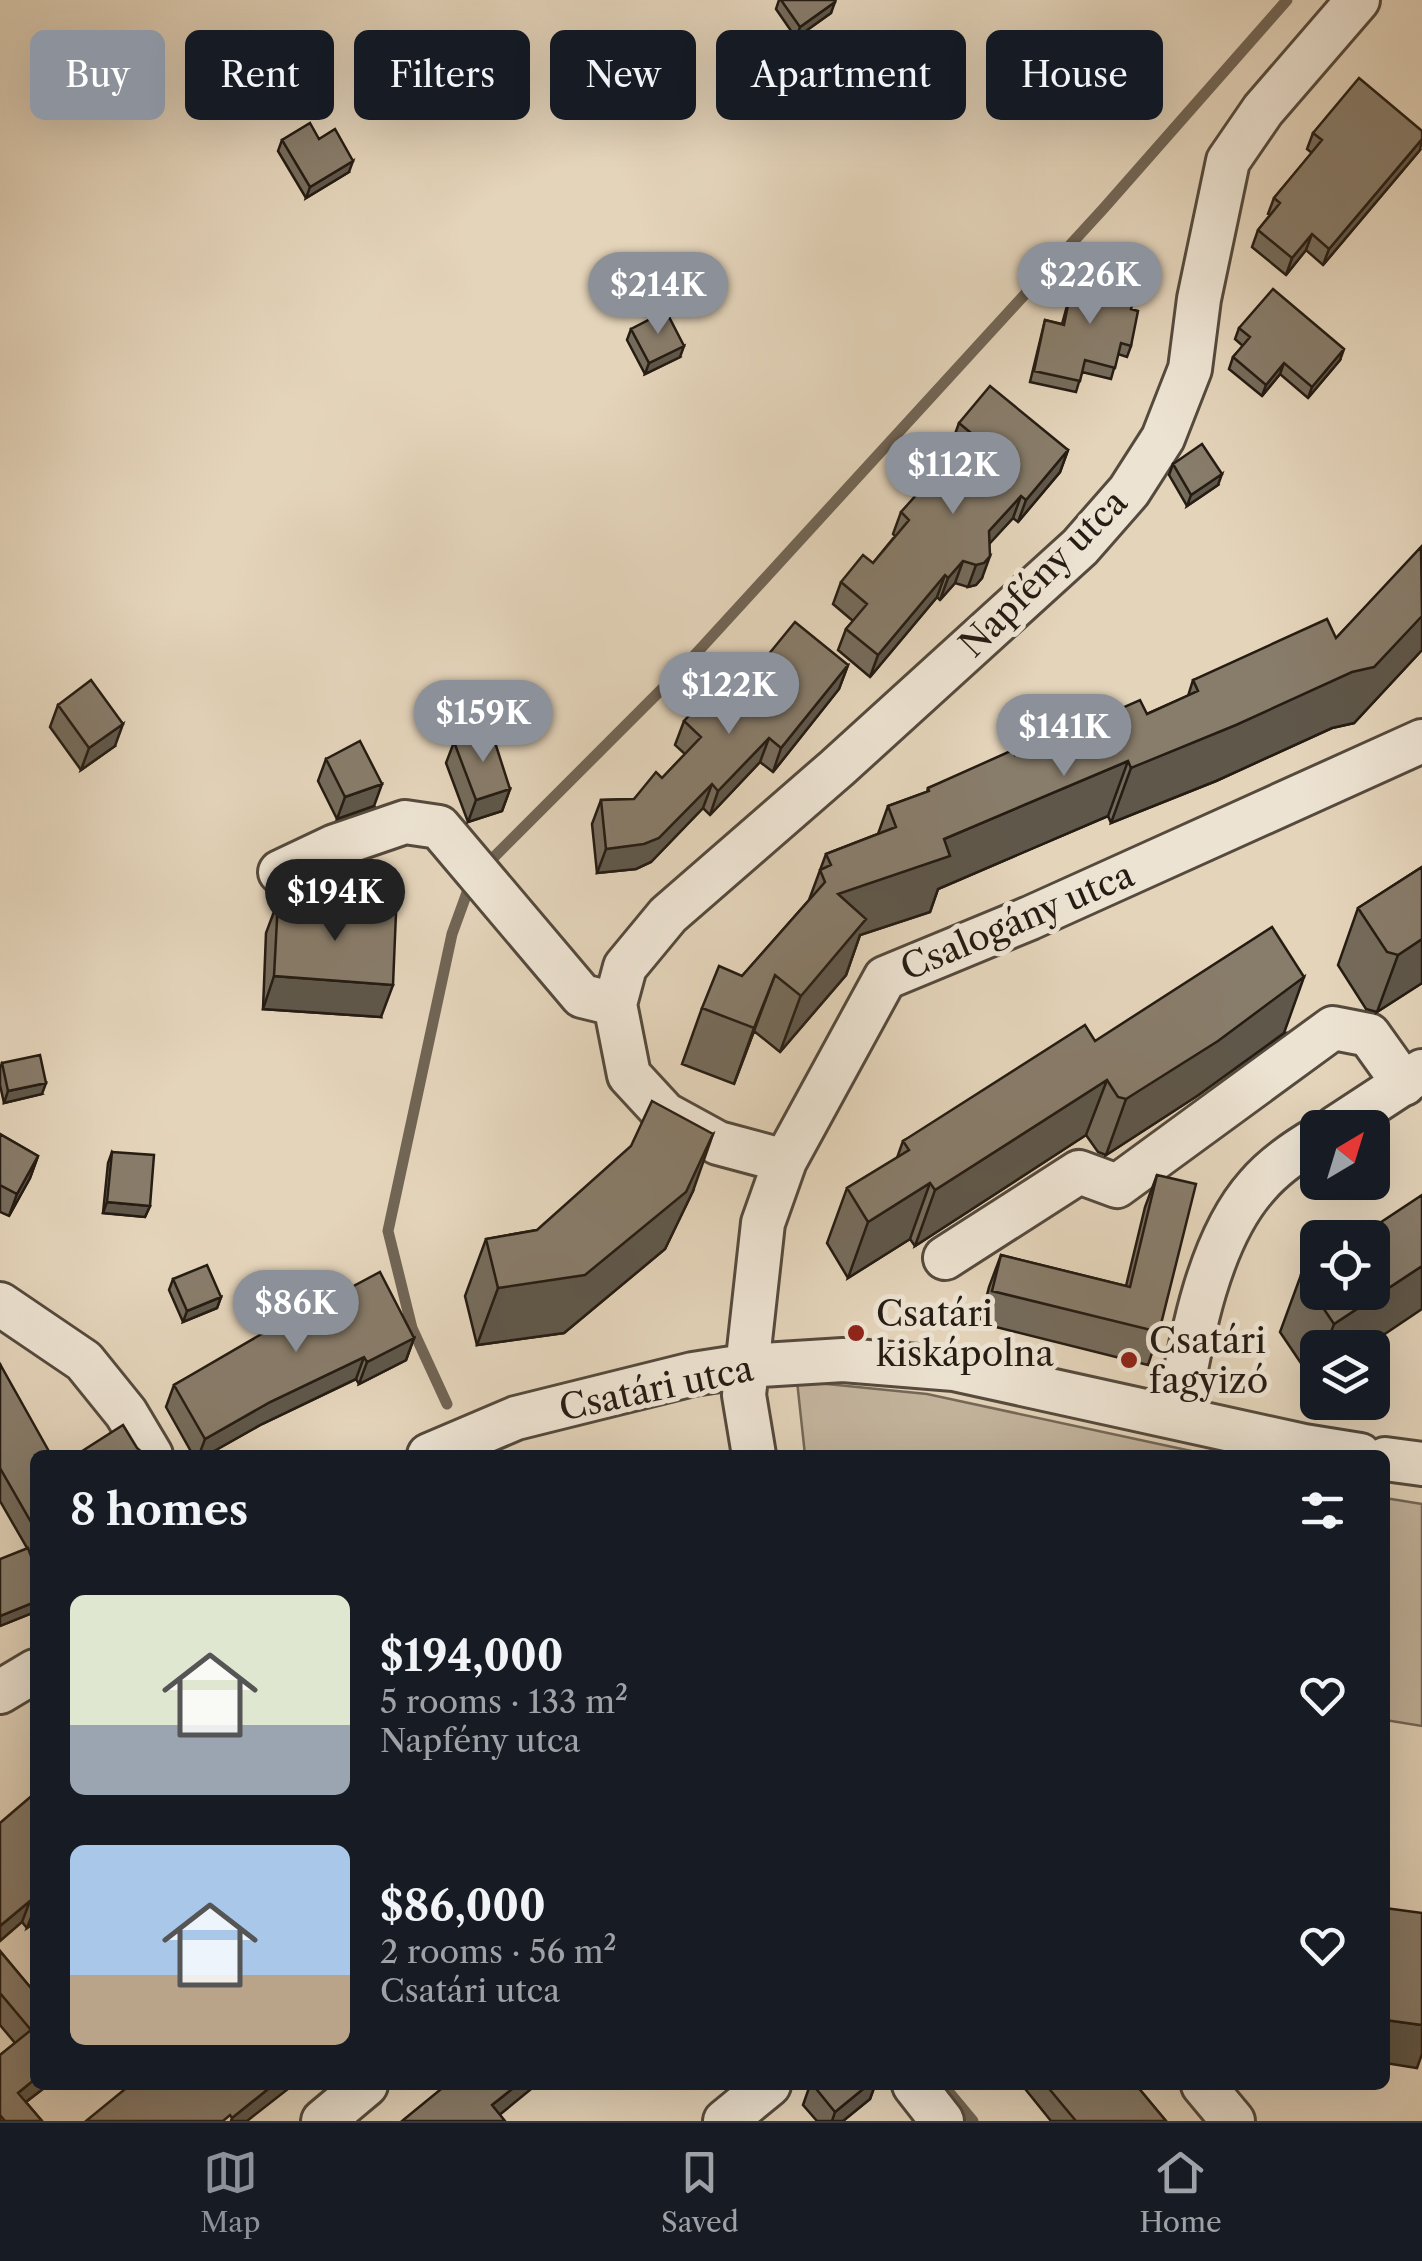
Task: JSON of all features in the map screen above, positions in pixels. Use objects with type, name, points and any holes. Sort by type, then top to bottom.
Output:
[{"type":"street","name":"Napfény utca","points":[[784,1161],[718,1143],[665,1114],[629,1075],[616,1004],[624,967],[668,914],[837,768],[1080,547],[1129,491],[1162,438],[1190,369],[1199,299],[1228,161],[1263,110],[1358,0]]},
{"type":"street","name":"Csalogány utca","points":[[753,1450],[744,1394],[745,1366],[763,1223],[784,1161],[885,978],[1030,918],[1422,741]]},
{"type":"street","points":[[280,872],[335,846],[405,822],[439,827],[582,996],[616,1004]]},
{"type":"street","points":[[944,1258],[1079,1172],[1117,1186],[1333,1028],[1369,1035],[1413,1077],[1362,1110]]},
{"type":"street","points":[[1177,1418],[1198,1310],[1233,1220],[1257,1185],[1300,1149]]},
{"type":"street","points":[[0,1304],[84,1360],[126,1413],[149,1450]]},
{"type":"street","name":"Csatári utca","points":[[442,1450],[516,1418],[694,1374],[745,1366],[843,1360],[954,1369],[1329,1450]]},
{"type":"street","points":[[1390,1460],[1422,1464]]},
{"type":"street","points":[[0,1692],[30,1673]]},
{"type":"street","points":[[322,2121],[360,2090]]},
{"type":"street","points":[[725,2121],[763,2090]]},
{"type":"street","points":[[918,2090],[942,2121]]},
{"type":"street","points":[[1207,2090],[1233,2121]]},
{"type":"shaded area","points":[[797,1381],[927,1394],[1187,1450],[804,1450]]},
{"type":"shaded area","points":[[1390,1499],[1422,1504],[1422,1726],[1390,1721]]},
{"type":"building","points":[[781,0],[834,0],[835,2],[800,27]]},
{"type":"building","points":[[1359,78],[1422,131],[1422,139],[1329,249],[1312,234],[1292,258],[1258,230],[1280,203],[1274,198],[1322,140],[1313,133]]},
{"type":"building","points":[[310,123],[319,139],[335,129],[353,161],[310,187],[282,140]]},
{"type":"building","points":[[1092,268],[1138,278],[1131,309],[1138,311],[1131,346],[1121,343],[1115,368],[1085,360],[1080,381],[1034,371],[1045,320],[1064,325],[1070,295],[1085,298]]},
{"type":"building","points":[[1273,289],[1344,349],[1312,387],[1284,363],[1266,385],[1233,357],[1250,337],[1239,328]]},
{"type":"building","points":[[666,311],[684,346],[649,363],[631,329]]},
{"type":"building","points":[[990,386],[1068,450],[1026,500],[1021,496],[989,531],[990,556],[984,563],[963,561],[948,578],[945,575],[878,655],[846,629],[867,604],[841,582],[863,555],[873,563],[909,520],[901,512],[926,484],[932,490],[977,438],[959,423]]},
{"type":"building","points":[[1202,444],[1222,474],[1191,495],[1173,464]]},
{"type":"building","points":[[1421,547],[1422,616],[1374,667],[1352,672],[1131,768],[1128,761],[944,839],[950,856],[838,894],[866,919],[801,996],[775,975],[754,1028],[702,1008],[719,966],[742,976],[825,882],[820,870],[831,865],[826,854],[896,827],[888,806],[929,791],[928,788],[1013,750],[1015,755],[1140,700],[1147,714],[1198,691],[1193,680],[1327,619],[1336,638]]},
{"type":"building","points":[[795,622],[848,665],[781,748],[769,738],[718,791],[712,784],[659,838],[606,849],[601,800],[634,799],[656,772],[662,778],[701,737],[684,721],[713,690],[728,704]]},
{"type":"building","points":[[91,680],[123,724],[89,748],[58,705]]},
{"type":"building","points":[[491,730],[510,789],[476,800],[454,742]]},
{"type":"building","points":[[360,741],[382,784],[345,797],[326,759]]},
{"type":"building","points":[[1422,867],[1422,939],[1398,955],[1387,952],[1358,908]]},
{"type":"building","points":[[278,901],[315,903],[315,909],[396,913],[393,985],[274,976]]},
{"type":"building","points":[[1272,927],[1304,977],[1218,1041],[1126,1099],[1118,1097],[1107,1080],[935,1190],[930,1183],[868,1222],[847,1188],[909,1150],[903,1141],[1085,1025],[1095,1041]]},
{"type":"building","points":[[40,1055],[46,1083],[8,1091],[2,1063]]},
{"type":"building","points":[[652,1101],[713,1134],[686,1192],[585,1275],[498,1288],[486,1239],[537,1230],[631,1146]]},
{"type":"building","points":[[0,1134],[38,1156],[17,1194],[0,1185]]},
{"type":"building","points":[[112,1152],[154,1155],[150,1206],[107,1202]]},
{"type":"building","points":[[1157,1175],[1196,1184],[1159,1332],[992,1291],[1001,1255],[1130,1287]]},
{"type":"building","points":[[1422,1195],[1422,1266],[1390,1287],[1390,1220],[1384,1220]]},
{"type":"building","points":[[207,1265],[221,1297],[187,1311],[173,1279]]},
{"type":"building","points":[[380,1272],[414,1338],[270,1402],[205,1439],[174,1385]]},
{"type":"building","points":[[1325,1310],[1355,1310],[1334,1324]]},
{"type":"building","points":[[0,1364],[48,1450],[30,1450],[30,1520],[0,1468]]},
{"type":"building","points":[[123,1425],[139,1450],[84,1450]]},
{"type":"building","points":[[28,1548],[30,1553],[30,1604],[0,1616],[0,1559]]},
{"type":"building","points":[[30,1797],[30,1901],[0,1926],[0,1823]]},
{"type":"building","points":[[1390,1909],[1422,1913],[1422,2025],[1390,2021]]},
{"type":"building","points":[[0,1951],[30,1987],[30,2029],[0,1993]]},
{"type":"building","points":[[30,2031],[30,2083],[18,2093],[42,2121],[5,2121],[0,2115],[0,2055]]},
{"type":"building","points":[[124,2090],[267,2090],[223,2121],[86,2121]]},
{"type":"building","points":[[440,2090],[511,2090],[492,2105],[505,2121],[402,2121]]},
{"type":"building","points":[[817,2090],[862,2090],[835,2112]]},
{"type":"building","points":[[1050,2090],[1140,2090],[1166,2121],[1076,2121]]},
{"type":"waterway","points":[[493,858],[681,670],[1104,208],[1287,0]]},
{"type":"waterway","points":[[447,1404],[412,1328],[388,1231],[452,934],[468,890]]},
{"type":"waterway","points":[[947,2090],[973,2121]]},
{"type":"place","name":"Csatári kiskápolna","points":[[856,1333]]},
{"type":"place","name":"Csatári fagyizó","points":[[1129,1360]]}]
